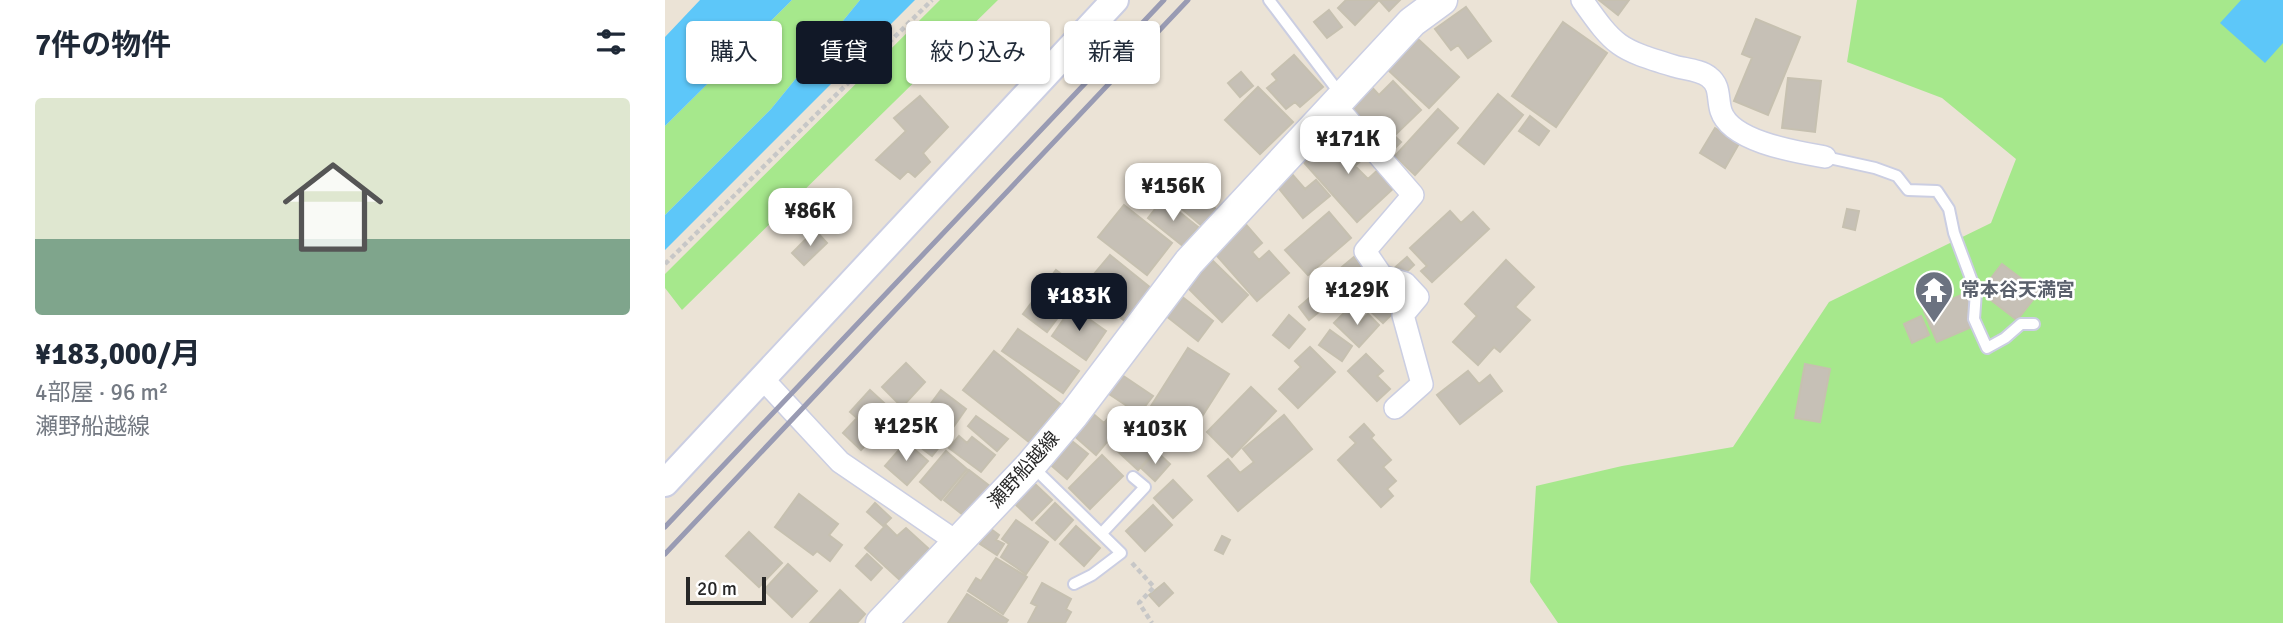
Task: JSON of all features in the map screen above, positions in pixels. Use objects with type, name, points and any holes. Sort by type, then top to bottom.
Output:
[{"type":"main road","name":"瀬野船越線","points":[[881,623],[1031,465],[1074,414],[1189,262],[1412,22],[1442,0]]},
{"type":"street","points":[[665,483],[1115,0]]},
{"type":"street","points":[[1582,0],[1608,37],[1629,53],[1708,76],[1718,86],[1721,111],[1727,124],[1770,146],[1825,157]]},
{"type":"street","points":[[1339,101],[1413,195],[1365,251],[1382,276],[1405,283],[1418,297],[1403,315],[1422,384],[1395,408]]},
{"type":"street","points":[[762,378],[840,461],[957,542]]},
{"type":"lane","points":[[1269,0],[1339,101]]},
{"type":"lane","points":[[1825,157],[1875,168],[1896,176],[1908,190],[1937,191],[1949,209],[1954,233],[1976,292],[1974,319],[1987,348],[2005,338],[2021,324],[2034,324]]},
{"type":"lane","points":[[1031,465],[1121,553],[1074,584]]},
{"type":"lane","points":[[1102,533],[1145,487],[1133,477]]},
{"type":"path","points":[[665,264],[932,0]]},
{"type":"path","points":[[1121,553],[1154,587],[1139,603],[1152,623]]},
{"type":"green space","points":[[792,0],[860,0],[843,21],[796,21],[796,78],[771,109],[665,215],[665,126],[707,84],[782,84],[782,21],[771,21]]},
{"type":"green space","points":[[940,0],[998,0],[977,21],[919,21]]},
{"type":"green space","points":[[1857,0],[2283,0],[2283,623],[1558,623],[1530,582],[1536,486],[1622,466],[1733,447],[1829,302],[1991,223],[2016,159],[1942,98],[1847,62]]},
{"type":"green space","points":[[906,34],[906,84],[912,84],[682,310],[665,288],[665,274],[856,84],[892,84],[892,48]]},
{"type":"water","points":[[700,0],[792,0],[771,21],[686,21],[686,84],[707,84],[665,126],[665,37]]},
{"type":"water","points":[[860,0],[915,0],[892,23],[843,21]]},
{"type":"water","points":[[2241,0],[2283,0],[2283,43],[2265,63],[2220,23]]},
{"type":"water","points":[[796,78],[796,84],[831,84],[665,250],[665,215],[771,109]]},
{"type":"building","points":[[1346,0],[1378,1],[1355,25],[1338,8]]},
{"type":"building","points":[[1379,0],[1400,0],[1389,11]]},
{"type":"building","points":[[1599,0],[1629,0],[1618,15]]},
{"type":"building","points":[[1466,7],[1491,41],[1468,58],[1458,45],[1451,50],[1435,29]]},
{"type":"building","points":[[1329,10],[1342,27],[1327,38],[1314,22]]},
{"type":"building","points":[[1756,19],[1800,37],[1768,115],[1734,101],[1752,58],[1742,54]]},
{"type":"building","points":[[1563,22],[1607,53],[1556,127],[1512,96]]},
{"type":"building","points":[[1418,39],[1459,77],[1429,108],[1388,70]]},
{"type":"building","points":[[1294,55],[1323,87],[1300,107],[1295,102],[1286,109],[1267,88],[1277,80],[1272,74]]},
{"type":"building","points":[[1241,72],[1253,86],[1240,97],[1228,83]]},
{"type":"building","points":[[1788,78],[1821,81],[1815,132],[1782,128]]},
{"type":"building","points":[[1393,81],[1421,110],[1396,134],[1387,125],[1376,137],[1344,105],[1367,82],[1379,95]]},
{"type":"building","points":[[1258,87],[1293,122],[1260,154],[1225,120]]},
{"type":"building","points":[[1498,94],[1523,115],[1484,164],[1458,143]]},
{"type":"building","points":[[920,96],[948,127],[923,153],[930,162],[915,177],[908,171],[900,179],[876,160],[906,131],[894,118]]},
{"type":"building","points":[[1438,109],[1458,128],[1415,175],[1395,156]]},
{"type":"building","points":[[1530,116],[1549,131],[1539,145],[1519,131]]},
{"type":"building","points":[[1715,128],[1740,142],[1725,168],[1700,153]]},
{"type":"building","points":[[1388,130],[1401,142],[1391,152],[1379,140]]},
{"type":"building","points":[[1349,134],[1368,154],[1355,166],[1368,179],[1380,168],[1396,186],[1357,222],[1300,158],[1321,139],[1332,150]]},
{"type":"building","points":[[1291,173],[1305,189],[1316,180],[1330,196],[1303,218],[1276,185]]},
{"type":"building","points":[[1176,175],[1216,209],[1202,226],[1162,192]]},
{"type":"building","points":[[1163,199],[1198,227],[1183,246],[1148,218]]},
{"type":"building","points":[[1124,205],[1172,243],[1147,275],[1098,237]]},
{"type":"building","points":[[1847,209],[1859,211],[1855,230],[1843,227]]},
{"type":"building","points":[[1450,211],[1461,223],[1473,212],[1489,229],[1432,282],[1421,271],[1427,266],[1410,248]]},
{"type":"building","points":[[1329,212],[1351,238],[1308,275],[1285,250]]},
{"type":"building","points":[[1242,220],[1262,243],[1252,252],[1259,260],[1269,251],[1289,273],[1257,301],[1210,248]]},
{"type":"building","points":[[815,230],[827,243],[804,265],[792,253]]},
{"type":"building","points":[[1110,255],[1152,289],[1126,322],[1083,287]]},
{"type":"building","points":[[1354,257],[1369,275],[1340,298],[1325,281]]},
{"type":"building","points":[[1407,257],[1414,265],[1399,279],[1391,271]]},
{"type":"building","points":[[1212,260],[1248,295],[1222,322],[1186,286]]},
{"type":"building","points":[[1506,260],[1534,287],[1515,307],[1530,320],[1500,352],[1494,347],[1478,365],[1453,342],[1477,316],[1465,304]]},
{"type":"building","points":[[2002,264],[2039,292],[2017,320],[1987,297],[1994,286],[1988,282]]},
{"type":"building","points":[[1056,270],[1080,288],[1047,332],[1023,314]]},
{"type":"building","points":[[1386,284],[1404,302],[1383,323],[1364,305]]},
{"type":"building","points":[[1321,288],[1332,301],[1309,320],[1299,307]]},
{"type":"building","points":[[1176,292],[1213,321],[1198,341],[1160,311]]},
{"type":"building","points":[[1966,293],[1973,307],[1967,310],[1974,326],[1937,342],[1924,311]]},
{"type":"building","points":[[1072,307],[1106,331],[1086,360],[1052,336]]},
{"type":"building","points":[[1347,310],[1360,322],[1368,314],[1379,325],[1359,347],[1334,323]]},
{"type":"building","points":[[1289,315],[1305,329],[1289,348],[1273,335]]},
{"type":"building","points":[[1921,316],[1929,335],[1912,343],[1904,324]]},
{"type":"building","points":[[1018,329],[1079,371],[1063,393],[1002,351]]},
{"type":"building","points":[[1330,330],[1352,346],[1342,361],[1319,345]]},
{"type":"building","points":[[1310,347],[1335,372],[1298,408],[1279,389],[1301,367],[1295,361]]},
{"type":"building","points":[[1188,348],[1229,374],[1187,440],[1146,414]]},
{"type":"building","points":[[994,351],[1060,404],[1029,442],[963,390]]},
{"type":"building","points":[[1366,354],[1383,371],[1377,376],[1390,389],[1377,401],[1348,371]]},
{"type":"building","points":[[906,363],[925,382],[902,407],[882,387]]},
{"type":"building","points":[[1805,364],[1830,369],[1820,422],[1795,418]]},
{"type":"building","points":[[1468,371],[1479,384],[1490,375],[1502,391],[1460,424],[1437,395]]},
{"type":"building","points":[[1119,373],[1153,396],[1139,414],[1106,392]]},
{"type":"building","points":[[1251,387],[1276,411],[1232,457],[1207,432]]},
{"type":"building","points":[[870,390],[895,413],[861,450],[843,433],[857,418],[850,412]]},
{"type":"building","points":[[941,390],[966,409],[954,426],[929,406]]},
{"type":"building","points":[[1091,412],[1104,423],[1111,415],[1122,424],[1096,455],[1072,434]]},
{"type":"building","points":[[929,413],[952,431],[932,456],[915,443],[923,433],[917,429]]},
{"type":"building","points":[[1284,415],[1312,449],[1238,511],[1208,476],[1228,459],[1240,473],[1254,462],[1243,449]]},
{"type":"building","points":[[976,416],[1008,439],[997,451],[968,426]]},
{"type":"building","points":[[1364,424],[1374,435],[1371,438],[1391,460],[1383,467],[1396,481],[1387,489],[1393,496],[1381,507],[1338,460],[1356,443],[1350,437]]},
{"type":"building","points":[[1133,426],[1158,448],[1138,470],[1114,448]]},
{"type":"building","points":[[959,436],[967,443],[972,437],[995,455],[981,472],[949,448]]},
{"type":"building","points":[[1067,437],[1088,454],[1067,479],[1046,461]]},
{"type":"building","points":[[906,442],[928,461],[907,485],[885,466]]},
{"type":"building","points":[[946,451],[967,469],[941,500],[920,482]]},
{"type":"building","points":[[1156,451],[1170,464],[1155,481],[1141,468]]},
{"type":"building","points":[[1102,455],[1123,476],[1090,509],[1069,488]]},
{"type":"building","points":[[969,470],[991,487],[967,518],[944,500]]},
{"type":"building","points":[[1173,480],[1192,500],[1173,518],[1154,498]]},
{"type":"building","points":[[1034,483],[1052,500],[1032,520],[1015,504]]},
{"type":"building","points":[[799,494],[838,524],[829,535],[842,545],[830,561],[817,551],[813,555],[775,527]]},
{"type":"building","points":[[875,503],[891,518],[883,526],[867,512]]},
{"type":"building","points":[[1055,503],[1073,520],[1055,540],[1036,523]]},
{"type":"building","points":[[1153,505],[1172,525],[1145,551],[1126,531]]},
{"type":"building","points":[[1016,520],[1048,542],[1026,574],[1001,557],[1009,544],[1002,539]]},
{"type":"building","points":[[886,525],[897,536],[906,528],[929,549],[900,580],[865,548]]},
{"type":"building","points":[[1076,526],[1100,548],[1084,566],[1060,544]]},
{"type":"building","points":[[991,529],[999,535],[996,540],[1004,544],[997,555],[980,544]]},
{"type":"building","points":[[749,532],[782,563],[759,587],[726,556]]},
{"type":"building","points":[[1222,536],[1230,540],[1223,554],[1215,550]]},
{"type":"building","points":[[867,554],[882,568],[871,580],[856,566]]},
{"type":"building","points":[[996,558],[1027,577],[1003,614],[968,591],[976,578],[981,581]]},
{"type":"building","points":[[788,564],[817,591],[792,617],[764,590]]},
{"type":"building","points":[[1042,583],[1071,599],[1066,609],[1071,612],[1065,623],[1028,623],[1037,606],[1031,603]]},
{"type":"building","points":[[1164,583],[1173,593],[1159,606],[1149,595]]},
{"type":"building","points":[[840,590],[865,614],[857,623],[810,623]]},
{"type":"building","points":[[967,594],[1008,620],[1006,623],[948,623]]},
{"type":"railway","points":[[665,527],[1164,0]]},
{"type":"railway","points":[[665,554],[1188,0]]},
{"type":"place","name":"常本谷天満宮","points":[[1934,324]]}]
